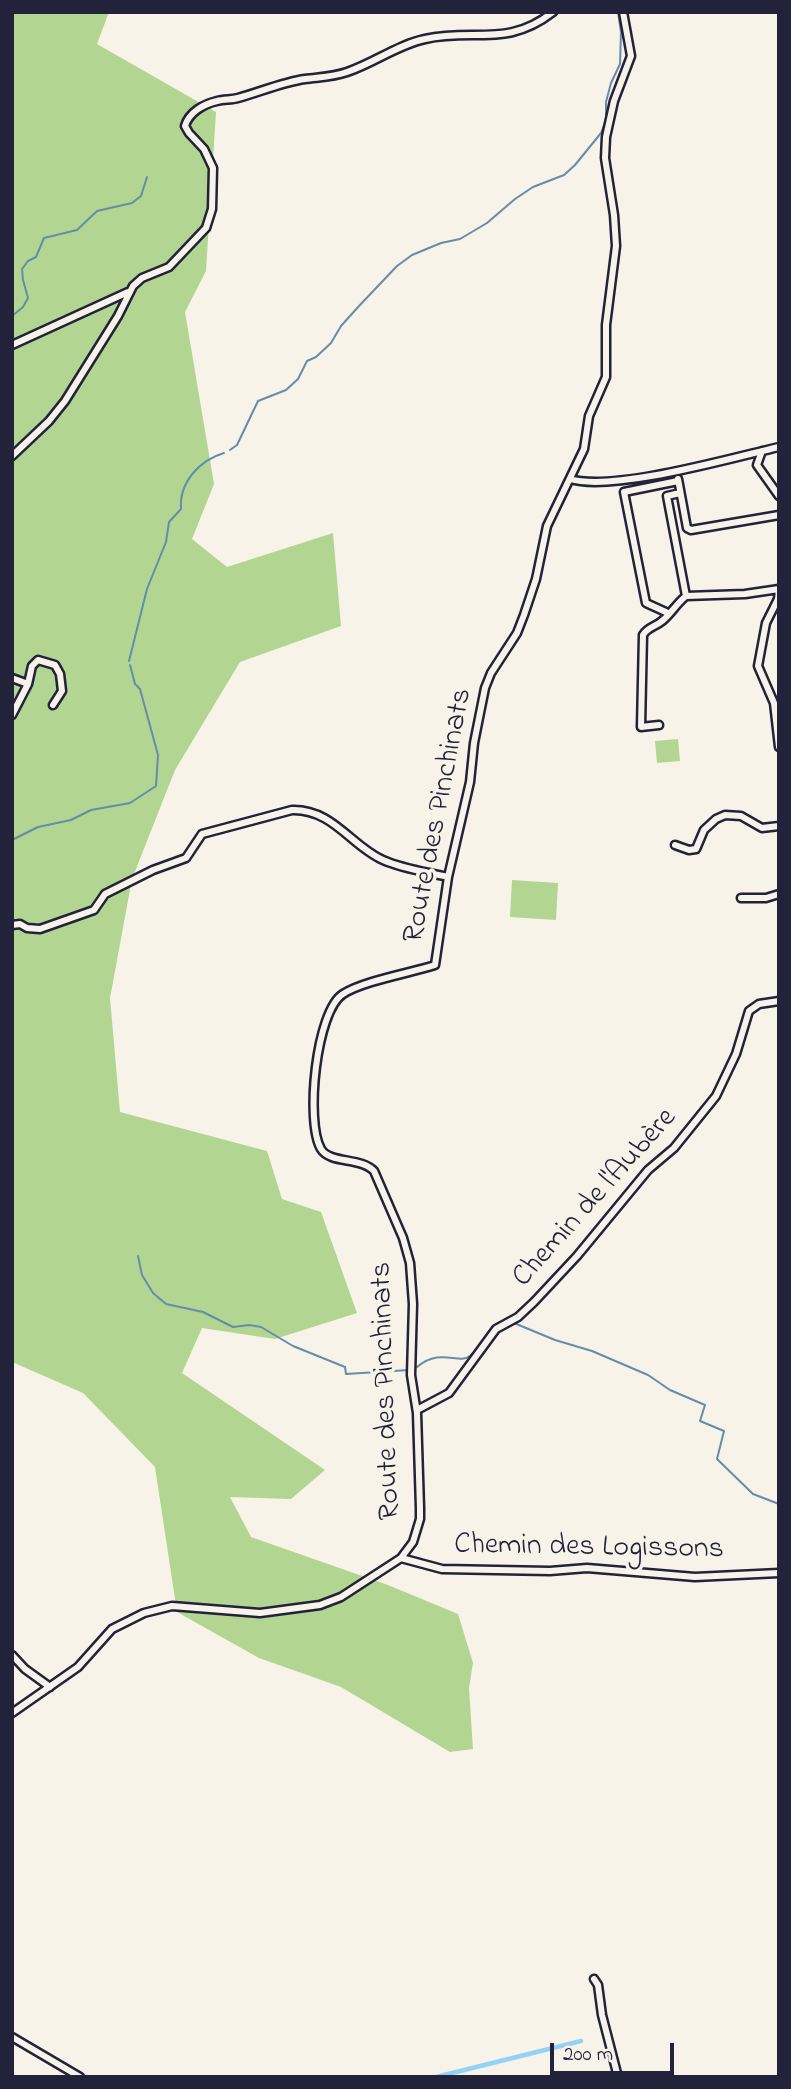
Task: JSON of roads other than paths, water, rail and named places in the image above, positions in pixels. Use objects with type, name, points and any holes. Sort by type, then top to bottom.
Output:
[{"type":"street","points":[[12,345],[128,292],[142,278],[175,262],[198,239],[209,222],[214,187],[212,168],[204,149],[186,126],[187,120],[201,107],[305,79],[331,78],[426,38],[514,33],[539,22],[553,12]]},
{"type":"street","name":"Route des Pinchinats","points":[[12,1713],[86,1659],[112,1629],[144,1614],[172,1606],[260,1613],[320,1605],[341,1597],[401,1558],[413,1542],[420,1519],[416,1410],[411,1375],[410,1263],[403,1238],[374,1171],[370,1166],[323,1152],[313,1106],[320,1043],[335,1001],[354,989],[435,965],[448,877],[470,782],[474,743],[485,688],[491,673],[521,624],[536,579],[547,526],[584,449],[589,416],[606,377],[606,325],[616,246],[605,158],[611,113],[631,56],[623,12]]},
{"type":"street","points":[[12,456],[49,421],[65,401],[118,316],[128,292]]},
{"type":"street","points":[[570,480],[600,483],[676,470],[779,447]]},
{"type":"street","points":[[762,451],[757,465],[779,496]]},
{"type":"street","points":[[676,470],[687,528],[691,530]]},
{"type":"street","points":[[668,613],[646,603],[624,492],[678,481]]},
{"type":"street","points":[[680,493],[667,496],[686,596]]},
{"type":"street","points":[[673,533],[779,515]]},
{"type":"street","points":[[659,725],[640,727],[642,643],[646,631],[660,623],[686,596],[779,590],[778,599],[766,623],[758,666],[774,703],[779,747]]},
{"type":"street","points":[[12,715],[28,684],[34,663],[38,660],[55,665],[60,674],[62,691],[53,705]]},
{"type":"street","points":[[12,678],[28,684]]},
{"type":"street","points":[[12,925],[20,924],[27,928],[40,929],[88,913],[96,908],[106,894],[153,870],[186,858],[202,834],[292,810],[308,811],[331,821],[384,861],[448,877]]},
{"type":"street","points":[[675,845],[689,850],[696,849],[705,830],[716,819],[725,815],[741,816],[762,828],[779,826]]},
{"type":"street","points":[[741,898],[766,898],[779,894]]},
{"type":"street","name":"Chemin de l'Aubère","points":[[416,1410],[449,1393],[496,1329],[518,1317],[534,1302],[577,1256],[654,1163],[674,1148],[684,1133],[701,1117],[724,1081],[749,1011],[759,1004],[779,1001]]},
{"type":"street","name":"Chemin des Logissons","points":[[401,1558],[442,1569],[550,1571],[602,1568],[695,1577],[779,1573]]},
{"type":"street","points":[[12,1655],[25,1669],[50,1687]]},
{"type":"street","points":[[594,1979],[598,1985],[602,2015],[618,2077]]},
{"type":"street","points":[[12,2037],[80,2077]]},
{"type":"waterway","points":[[230,450],[237,445],[258,401],[286,390],[298,379],[307,361],[316,357],[331,343],[341,326],[397,266],[412,255],[441,243],[460,239],[487,223],[533,187],[564,175],[575,165],[601,133],[606,121],[606,102],[620,64],[621,32],[618,12]]},
{"type":"waterway","points":[[12,316],[23,307],[28,298],[22,269],[28,261],[36,257],[44,238],[77,230],[97,211],[132,203],[141,196],[147,177]]},
{"type":"waterway","points":[[129,661],[147,589],[166,542],[169,522],[181,509],[187,481],[199,467],[224,453]]},
{"type":"waterway","points":[[12,840],[38,827],[71,820],[91,810],[130,803],[156,786],[158,755],[140,689],[135,684],[130,665]]},
{"type":"waterway","points":[[138,1256],[142,1275],[153,1293],[166,1304],[203,1312],[233,1327],[261,1327],[293,1346],[345,1367],[346,1374],[409,1370]]},
{"type":"waterway","points":[[417,1367],[434,1358],[460,1359],[470,1356],[501,1323]]},
{"type":"waterway","points":[[514,1323],[555,1340],[592,1351],[648,1375],[670,1390],[705,1405],[700,1421],[724,1431],[717,1459],[753,1494],[779,1504]]},
{"type":"waterway","points":[[436,2077],[581,2041]]}]
